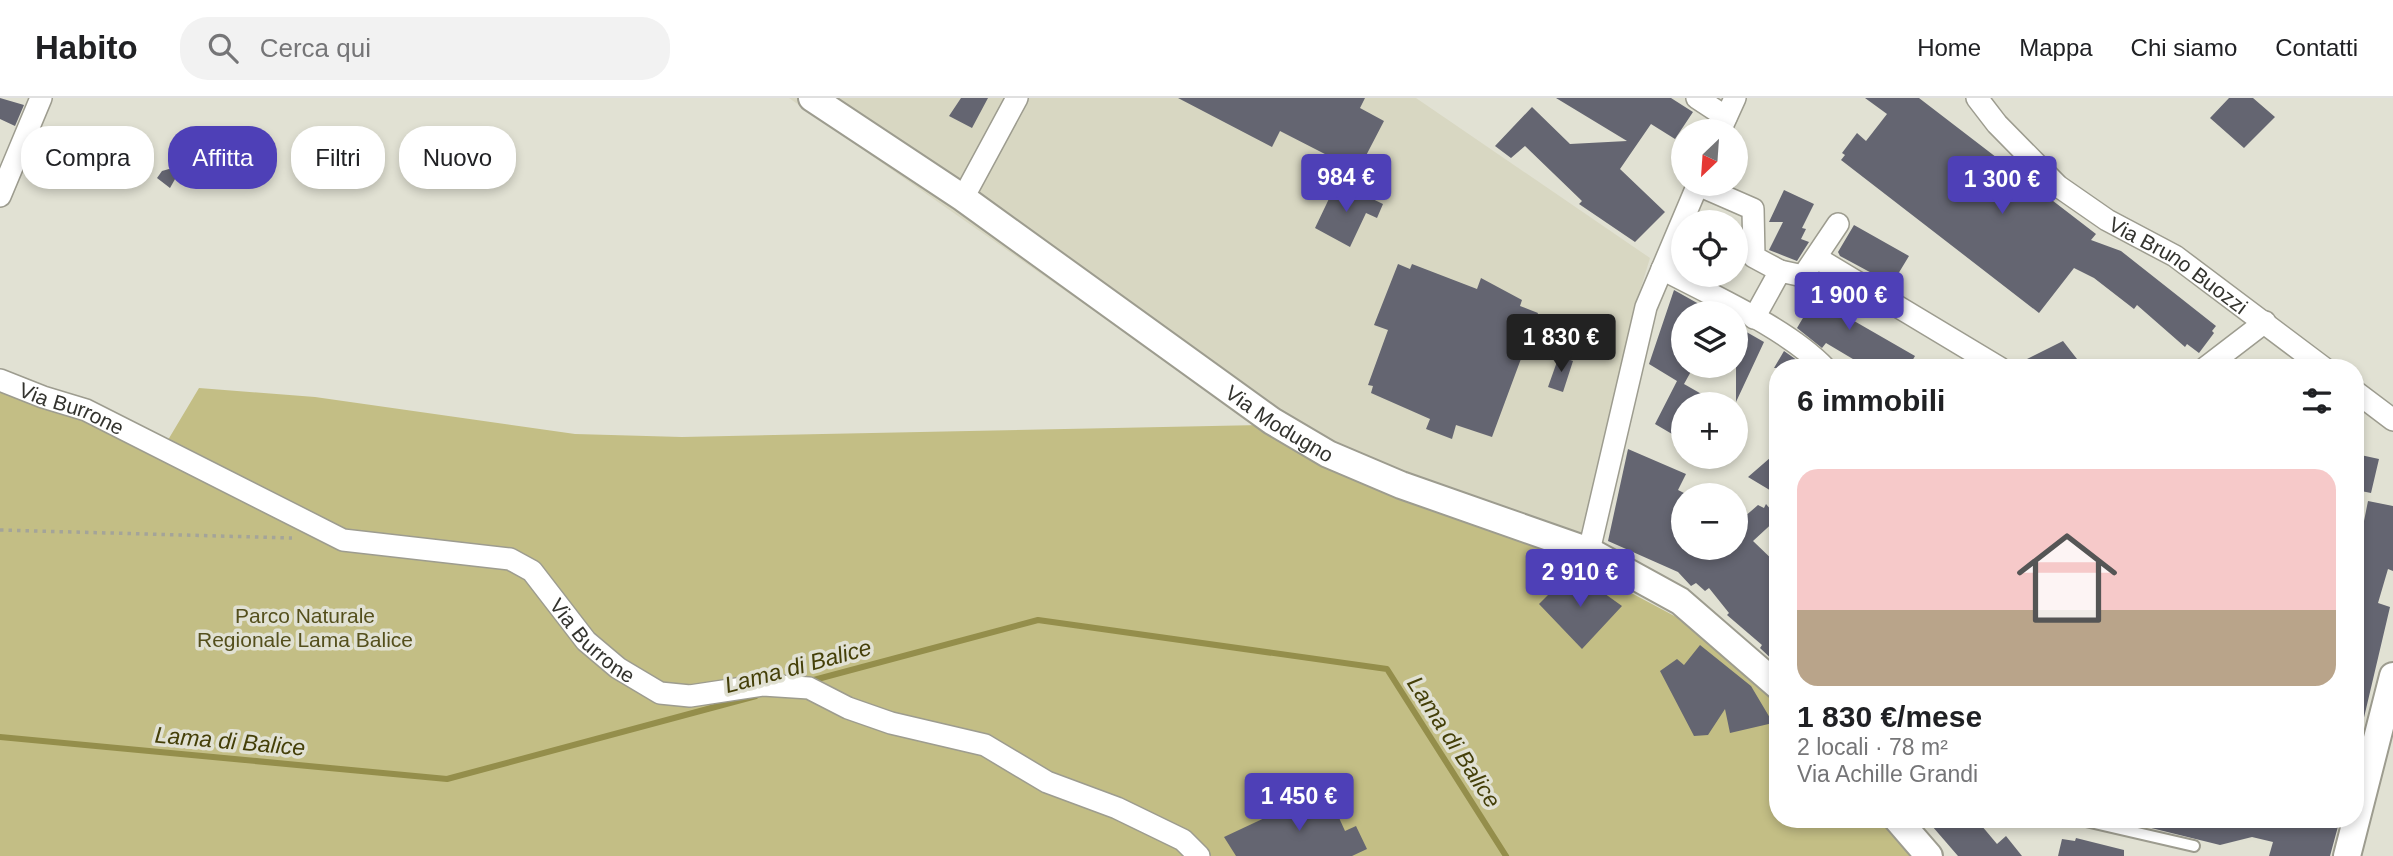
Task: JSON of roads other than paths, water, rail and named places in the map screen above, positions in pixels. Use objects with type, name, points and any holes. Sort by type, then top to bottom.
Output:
[{"type":"street","points":[[0,196],[41,98]]},
{"type":"street","name":"Via Modugno","points":[[812,98],[963,198],[1272,421],[1328,454],[1401,485],[1588,551],[1680,601],[1769,678]]},
{"type":"street","points":[[963,198],[1017,98]]},
{"type":"street","points":[[1697,98],[1727,116]]},
{"type":"street","name":"Via Bruno Buozzi","points":[[1978,98],[1997,124],[2058,186],[2107,219],[2175,256],[2312,359]]},
{"type":"street","points":[[1588,551],[1646,307],[1693,196]]},
{"type":"street","points":[[1724,196],[1753,209],[1754,257],[1780,271],[1803,276],[1838,225]]},
{"type":"street","points":[[1817,258],[1985,359]]},
{"type":"street","points":[[1662,269],[1754,318],[1816,359]]},
{"type":"street","points":[[1754,318],[1780,271]]},
{"type":"street","points":[[2217,359],[2264,322]]},
{"type":"street","name":"Via Burrone","points":[[0,380],[86,410],[343,540],[510,559],[532,571],[586,641],[618,668],[660,693],[690,696],[763,685],[809,688],[848,708],[891,723],[985,745],[1047,782],[1117,808],[1183,840],[1199,856]]},
{"type":"street","points":[[2364,398],[2393,420]]},
{"type":"street","points":[[2364,754],[2393,676]]},
{"type":"street","points":[[1905,828],[1929,856]]},
{"type":"street","points":[[2347,856],[2352,828]]},
{"type":"lane","points":[[2116,828],[2194,846]]},
{"type":"waterway","name":"Lama di Balice","points":[[810,681],[1038,620],[1387,669],[1506,856]]},
{"type":"waterway","name":"Lama di Balice","points":[[0,737],[447,779],[756,696]]},
{"type":"park label","name":"Parco Naturale Regionale Lama Balice","points":[[305,627]]}]
